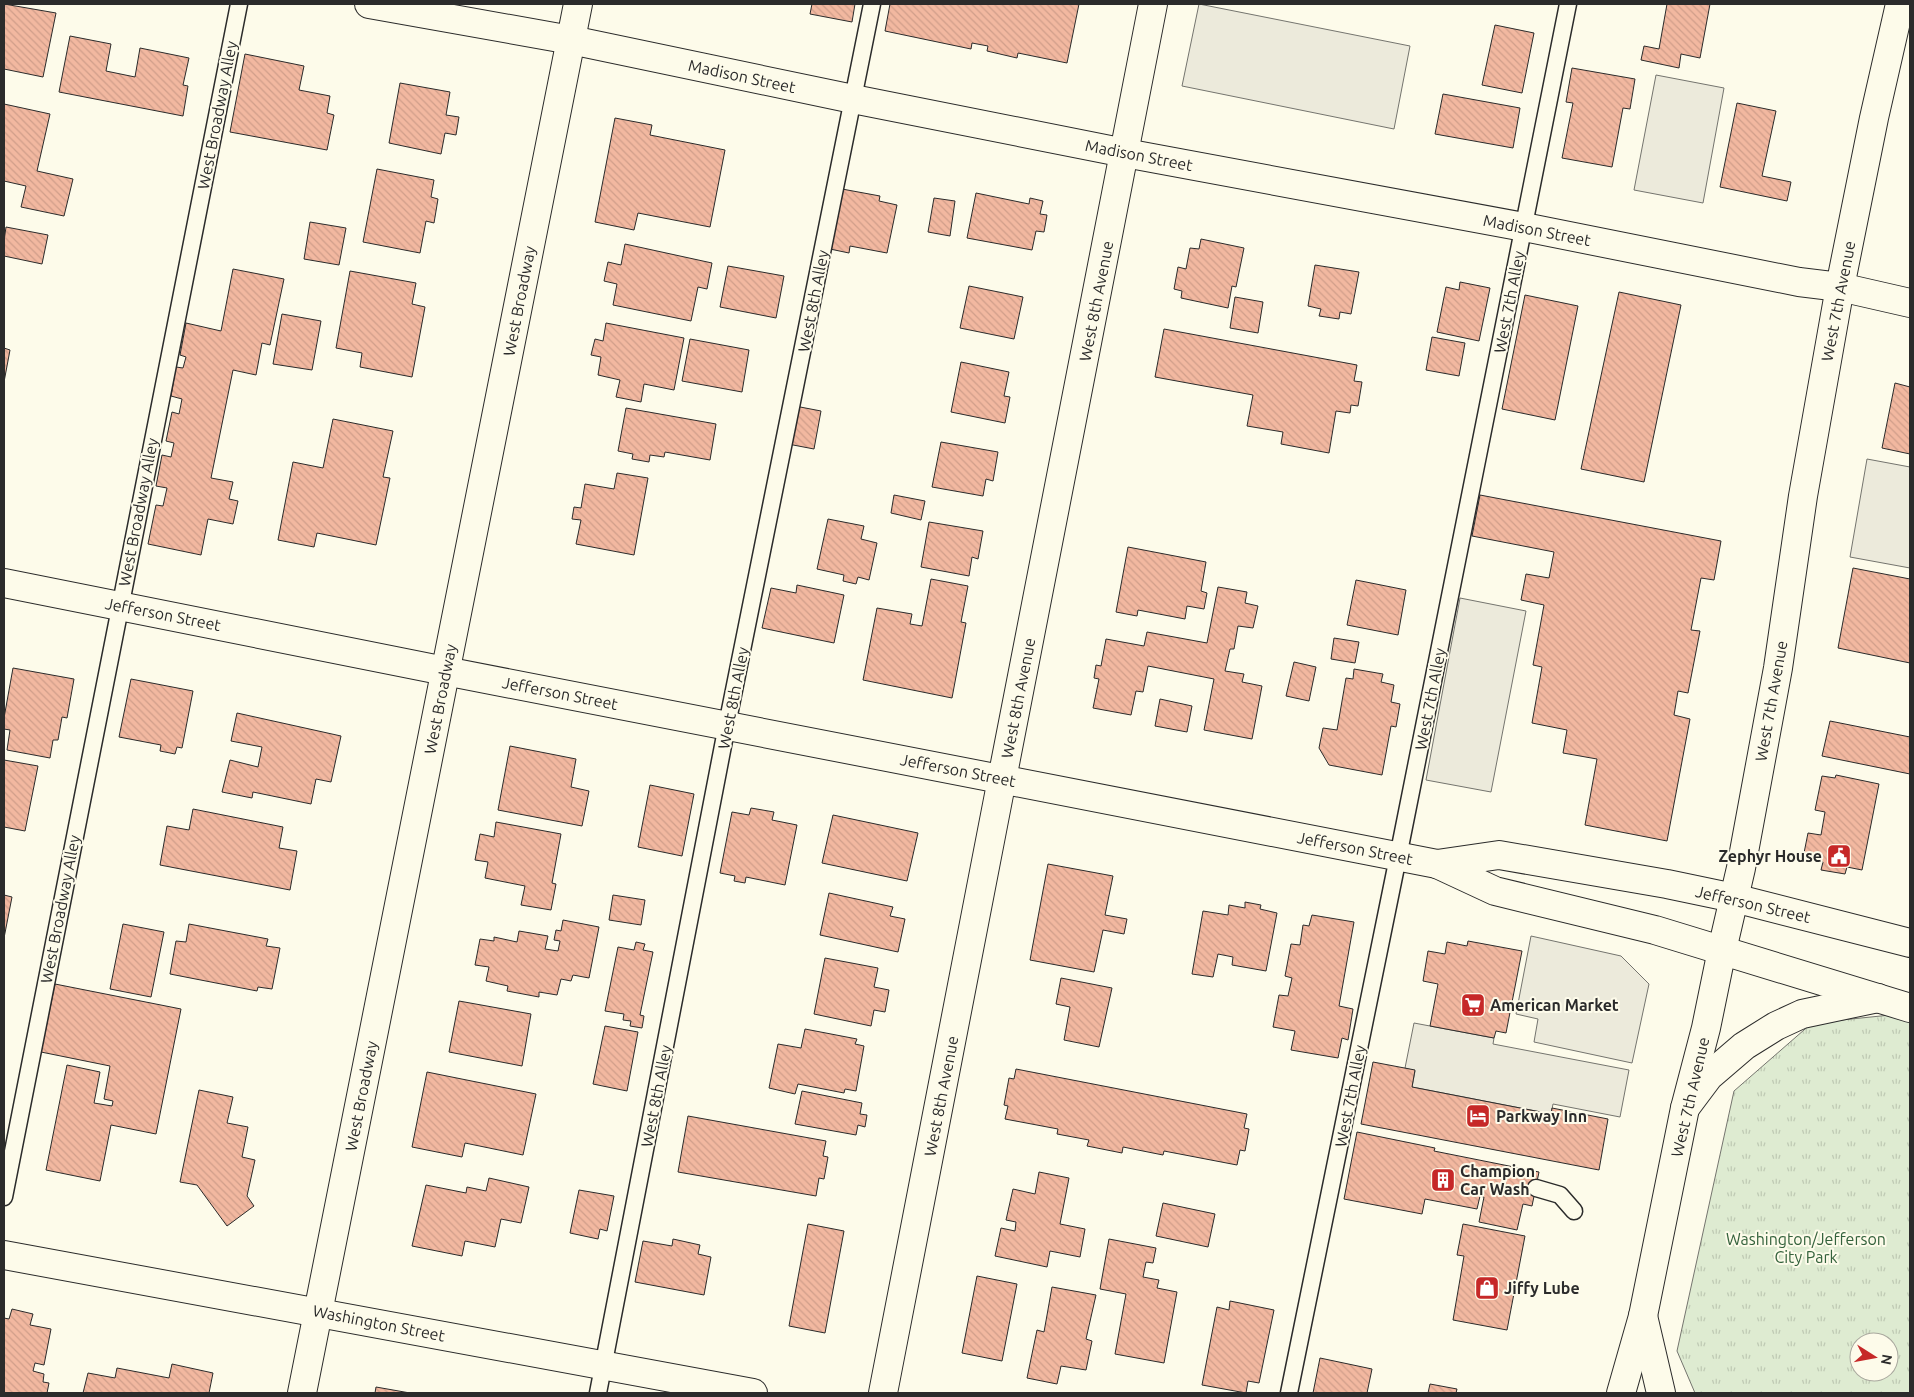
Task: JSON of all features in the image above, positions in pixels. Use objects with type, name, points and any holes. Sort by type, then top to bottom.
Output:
[{"type":"main road","name":"Madison Street","points":[[369,4],[571,40],[853,99],[1524,227],[1799,282],[1840,287],[1910,303]]},
{"type":"main road","name":"West Broadway","points":[[302,1393],[578,4]]},
{"type":"main road","name":"West 8th Avenue","points":[[884,1393],[1153,4]]},
{"type":"main road","name":"West 7th Avenue","points":[[1621,1393],[1643,1316],[1686,1108],[1706,1028],[1741,868],[1778,668],[1803,496],[1840,287],[1874,118],[1900,4]]},
{"type":"main road","name":"Jefferson Street","points":[[4,583],[445,672],[727,725],[1398,857],[1437,864],[1498,855],[1734,898],[1910,943]]},
{"type":"main road","points":[[1437,864],[1495,891],[1655,930],[1910,1008]]},
{"type":"main road","points":[[1686,1108],[1709,1076],[1744,1046],[1776,1026],[1802,1014],[1879,998]]},
{"type":"main road","name":"Washington Street","points":[[4,1255],[753,1393]]},
{"type":"main road","points":[[1643,1316],[1661,1393]]},
{"type":"lane","name":"West Broadway Alley","points":[[4,1197],[239,4]]},
{"type":"lane","name":"West 8th Alley","points":[[598,1393],[727,725],[872,4]]},
{"type":"lane","name":"West 7th Alley","points":[[1289,1393],[1346,1150],[1398,857],[1568,4]]},
{"type":"lane","points":[[1536,1188],[1560,1195],[1574,1211]]},
{"type":"green space","name":"Washington/Jefferson City Park","points":[[1910,1013],[1910,1393],[1695,1393],[1677,1351],[1734,1091],[1812,1023]]},
{"type":"shaded area","points":[[1199,4],[1410,46],[1394,129],[1182,86]]},
{"type":"shaded area","points":[[1656,75],[1724,88],[1703,203],[1634,190]]},
{"type":"shaded area","points":[[1867,459],[1910,467],[1910,568],[1850,557]]},
{"type":"shaded area","points":[[1460,598],[1526,611],[1491,792],[1426,780]]},
{"type":"shaded area","points":[[1531,936],[1621,956],[1649,984],[1632,1063],[1534,1042],[1538,1019],[1516,1014]]},
{"type":"shaded area","points":[[1414,1023],[1494,1038],[1493,1044],[1629,1070],[1620,1117],[1553,1104],[1551,1114],[1412,1087],[1415,1071],[1405,1068]]},
{"type":"building","points":[[4,4],[56,13],[43,77],[4,69]]},
{"type":"building","points":[[812,4],[855,4],[852,22],[810,14]]},
{"type":"building","points":[[890,4],[1079,4],[1067,63],[1018,53],[1017,58],[987,51],[988,46],[972,43],[971,49],[885,31]]},
{"type":"building","points":[[1667,4],[1710,4],[1700,58],[1681,54],[1679,68],[1641,60],[1644,46],[1659,49]]},
{"type":"building","points":[[1495,25],[1534,33],[1522,93],[1482,85]]},
{"type":"building","points":[[70,36],[111,44],[106,71],[135,77],[140,48],[189,58],[183,85],[188,86],[183,116],[59,92]]},
{"type":"building","points":[[245,54],[304,66],[299,90],[330,96],[327,113],[334,115],[327,150],[230,132]]},
{"type":"building","points":[[1572,68],[1635,79],[1630,109],[1623,108],[1612,167],[1562,158],[1573,103],[1566,102]]},
{"type":"building","points":[[400,83],[450,92],[446,115],[459,117],[456,135],[445,133],[441,154],[389,143]]},
{"type":"building","points":[[1443,94],[1520,108],[1513,148],[1435,134]]},
{"type":"building","points":[[1737,103],[1776,111],[1762,176],[1791,182],[1787,201],[1720,187]]},
{"type":"building","points":[[4,104],[50,114],[37,171],[73,179],[64,216],[21,207],[26,186],[4,181]]},
{"type":"building","points":[[615,118],[652,125],[650,135],[725,150],[710,227],[638,213],[634,230],[595,222]]},
{"type":"building","points":[[377,169],[434,180],[431,197],[438,199],[434,223],[426,221],[420,253],[363,242]]},
{"type":"building","points":[[842,189],[880,196],[879,201],[897,205],[887,253],[850,246],[849,253],[830,249]]},
{"type":"building","points":[[976,193],[1029,204],[1030,198],[1043,201],[1040,214],[1047,215],[1044,232],[1036,231],[1032,250],[967,238]]},
{"type":"building","points":[[934,198],[955,201],[950,236],[928,232]]},
{"type":"building","points":[[310,222],[346,228],[339,265],[304,259]]},
{"type":"building","points":[[6,227],[48,235],[42,264],[4,256]]},
{"type":"building","points":[[1201,239],[1244,248],[1236,287],[1232,286],[1228,308],[1181,298],[1182,291],[1174,289],[1178,267],[1186,269],[1190,248],[1199,249]]},
{"type":"building","points":[[625,244],[712,263],[707,289],[698,287],[691,321],[613,305],[617,284],[604,281],[608,262],[621,265]]},
{"type":"building","points":[[1315,265],[1359,272],[1351,314],[1340,312],[1339,319],[1319,316],[1321,309],[1308,306]]},
{"type":"building","points":[[728,266],[784,276],[776,318],[720,307]]},
{"type":"building","points":[[233,269],[284,279],[270,345],[262,343],[256,375],[233,370],[211,478],[233,482],[229,499],[238,501],[233,524],[208,519],[201,555],[148,544],[156,505],[163,506],[167,488],[156,486],[162,455],[171,457],[174,443],[166,441],[172,412],[179,414],[182,399],[171,396],[176,367],[183,368],[186,357],[180,355],[186,323],[221,331]]},
{"type":"building","points":[[350,271],[416,283],[412,304],[425,307],[412,377],[360,367],[362,353],[336,348]]},
{"type":"building","points":[[1460,282],[1490,288],[1479,341],[1437,332],[1446,287],[1459,290]]},
{"type":"building","points":[[969,286],[1023,297],[1014,339],[960,328]]},
{"type":"building","points":[[1619,292],[1681,305],[1644,482],[1581,469]]},
{"type":"building","points":[[1525,295],[1578,306],[1555,420],[1502,409]]},
{"type":"building","points":[[1235,297],[1263,302],[1258,333],[1230,328]]},
{"type":"building","points":[[282,314],[321,321],[312,370],[273,364]]},
{"type":"building","points":[[606,323],[684,338],[674,390],[644,384],[641,402],[616,397],[620,380],[598,375],[601,357],[591,355],[595,339],[603,341]]},
{"type":"building","points":[[1164,329],[1357,365],[1354,381],[1362,382],[1358,406],[1351,405],[1350,413],[1336,411],[1329,453],[1281,444],[1283,432],[1247,426],[1253,395],[1155,377]]},
{"type":"building","points":[[1432,337],[1465,343],[1459,376],[1426,370]]},
{"type":"building","points":[[690,339],[749,350],[742,392],[682,381]]},
{"type":"building","points":[[4,348],[10,350],[4,382]]},
{"type":"building","points":[[961,362],[1009,372],[1004,396],[1010,397],[1005,423],[951,412]]},
{"type":"building","points":[[1895,383],[1910,387],[1910,454],[1882,448]]},
{"type":"building","points":[[795,406],[821,411],[814,449],[788,444]]},
{"type":"building","points":[[626,408],[716,424],[710,460],[665,452],[664,457],[650,455],[649,462],[632,459],[633,454],[618,451]]},
{"type":"building","points":[[333,419],[393,431],[383,477],[390,478],[376,545],[317,533],[314,547],[278,540],[293,462],[323,468]]},
{"type":"building","points":[[941,442],[998,452],[993,481],[986,479],[983,496],[932,487]]},
{"type":"building","points":[[617,473],[648,478],[634,555],[576,544],[581,520],[572,519],[574,507],[581,508],[585,484],[614,489]]},
{"type":"building","points":[[894,495],[925,501],[921,520],[891,513]]},
{"type":"building","points":[[1480,495],[1721,541],[1714,580],[1701,578],[1691,630],[1700,631],[1688,693],[1678,691],[1674,715],[1690,719],[1667,841],[1585,825],[1597,759],[1563,753],[1567,730],[1532,723],[1542,667],[1533,665],[1544,605],[1521,600],[1526,574],[1549,578],[1554,552],[1472,536]]},
{"type":"building","points":[[828,519],[864,526],[861,539],[877,543],[869,580],[858,577],[856,584],[843,581],[844,575],[817,569]]},
{"type":"building","points":[[929,522],[983,531],[978,559],[972,557],[969,576],[921,567]]},
{"type":"building","points":[[1128,547],[1206,562],[1201,591],[1207,593],[1204,609],[1187,606],[1185,619],[1138,610],[1137,616],[1116,612]]},
{"type":"building","points":[[1853,568],[1910,579],[1910,663],[1838,648]]},
{"type":"building","points":[[931,579],[968,586],[961,622],[966,623],[952,698],[863,680],[877,608],[912,614],[910,624],[922,626]]},
{"type":"building","points":[[1356,580],[1406,590],[1398,635],[1347,625]]},
{"type":"building","points":[[797,585],[844,595],[834,643],[762,628],[771,588],[796,593]]},
{"type":"building","points":[[1218,587],[1247,592],[1245,603],[1258,606],[1253,628],[1238,626],[1234,649],[1230,649],[1225,671],[1244,674],[1242,682],[1262,686],[1252,739],[1204,730],[1214,679],[1148,666],[1143,692],[1136,691],[1131,715],[1093,708],[1099,679],[1094,678],[1096,665],[1101,666],[1106,639],[1144,646],[1147,632],[1207,643]]},
{"type":"building","points":[[1334,638],[1359,642],[1355,663],[1331,659]]},
{"type":"building","points":[[1294,662],[1316,667],[1309,701],[1286,696]]},
{"type":"building","points":[[13,668],[74,679],[67,718],[62,717],[58,740],[53,740],[50,758],[7,750],[10,730],[4,729],[4,718]]},
{"type":"building","points":[[1354,669],[1383,674],[1381,682],[1394,685],[1391,702],[1400,704],[1396,727],[1391,726],[1382,775],[1329,765],[1319,748],[1323,728],[1337,730],[1346,678],[1353,679]]},
{"type":"building","points":[[131,679],[193,691],[182,748],[177,747],[175,754],[160,751],[161,745],[119,737]]},
{"type":"building","points":[[1160,699],[1192,706],[1187,732],[1155,726]]},
{"type":"building","points":[[237,713],[341,736],[331,782],[316,779],[311,804],[253,792],[252,798],[222,792],[230,760],[258,767],[262,747],[231,741]]},
{"type":"building","points":[[1830,721],[1910,737],[1910,774],[1822,756]]},
{"type":"building","points":[[510,746],[576,759],[571,787],[589,791],[582,826],[498,810]]},
{"type":"building","points":[[4,760],[38,766],[25,831],[4,827]]},
{"type":"building","points":[[1836,775],[1879,784],[1862,870],[1847,867],[1845,874],[1821,870],[1823,862],[1803,858],[1808,833],[1821,835],[1825,812],[1815,810],[1822,776],[1835,778]]},
{"type":"building","points":[[650,785],[694,794],[682,856],[638,847]]},
{"type":"building","points":[[751,808],[774,812],[772,820],[797,825],[785,885],[746,877],[745,883],[734,881],[735,876],[720,873],[732,812],[749,815]]},
{"type":"building","points":[[193,809],[283,827],[279,848],[297,851],[290,890],[160,865],[167,826],[189,830]]},
{"type":"building","points":[[833,815],[918,833],[907,881],[822,863]]},
{"type":"building","points":[[496,822],[561,834],[552,883],[556,884],[551,910],[521,905],[525,886],[485,878],[488,862],[475,860],[480,834],[494,837]]},
{"type":"building","points":[[1048,864],[1113,876],[1105,915],[1127,919],[1124,934],[1103,930],[1094,972],[1030,960]]},
{"type":"building","points":[[829,893],[893,907],[890,916],[905,919],[898,952],[820,935]]},
{"type":"building","points":[[4,895],[12,897],[4,938]]},
{"type":"building","points":[[613,895],[645,900],[641,925],[609,920]]},
{"type":"building","points":[[1245,902],[1261,905],[1260,909],[1277,913],[1266,971],[1232,965],[1233,957],[1218,954],[1213,977],[1192,974],[1203,911],[1228,915],[1229,905],[1245,908]]},
{"type":"building","points":[[1312,915],[1354,922],[1339,1006],[1353,1009],[1348,1040],[1342,1038],[1338,1058],[1291,1050],[1295,1031],[1273,1027],[1279,995],[1288,996],[1292,978],[1285,976],[1291,944],[1300,945],[1303,925],[1309,926]]},
{"type":"building","points":[[563,920],[599,927],[589,978],[573,975],[571,981],[561,979],[557,995],[539,992],[539,997],[507,991],[508,986],[486,981],[489,967],[475,965],[480,939],[494,941],[494,937],[517,942],[519,931],[548,936],[545,949],[558,951],[560,941],[554,940],[556,930],[561,931]]},
{"type":"building","points":[[123,924],[164,932],[151,997],[110,989]]},
{"type":"building","points":[[189,924],[268,939],[266,946],[280,948],[272,989],[258,987],[257,991],[170,974],[176,941],[186,942]]},
{"type":"building","name":"American Market","points":[[1468,941],[1522,951],[1506,1033],[1496,1031],[1494,1038],[1430,1026],[1438,984],[1423,981],[1428,951],[1445,954],[1447,942],[1467,946]]},
{"type":"building","points":[[636,942],[645,944],[643,950],[653,952],[640,1015],[644,1016],[642,1028],[630,1026],[631,1021],[623,1020],[624,1014],[605,1011],[618,947],[634,950]]},
{"type":"building","points":[[825,958],[878,968],[874,987],[889,990],[885,1012],[874,1010],[871,1026],[814,1014]]},
{"type":"building","points":[[1061,978],[1112,988],[1099,1047],[1064,1040],[1070,1007],[1056,1004]]},
{"type":"building","points":[[55,984],[181,1009],[156,1134],[111,1125],[100,1181],[46,1170],[67,1065],[100,1072],[94,1103],[112,1106],[113,1101],[104,1099],[110,1066],[41,1052]]},
{"type":"building","points":[[459,1001],[531,1014],[522,1066],[449,1052]]},
{"type":"building","points":[[605,1026],[638,1032],[627,1091],[593,1084]]},
{"type":"building","points":[[805,1029],[857,1039],[855,1044],[864,1046],[856,1091],[845,1089],[844,1093],[798,1084],[795,1094],[769,1088],[778,1044],[801,1048]]},
{"type":"building","name":"Parkway Inn","points":[[1373,1062],[1415,1070],[1412,1087],[1551,1114],[1552,1108],[1608,1119],[1599,1170],[1361,1124]]},
{"type":"building","points":[[1016,1069],[1247,1114],[1244,1128],[1249,1129],[1245,1151],[1240,1150],[1237,1165],[1164,1151],[1163,1155],[1123,1147],[1122,1153],[1087,1146],[1089,1140],[1057,1134],[1058,1129],[1005,1119],[1008,1106],[1004,1105],[1009,1078],[1014,1079]]},
{"type":"building","points":[[427,1072],[536,1094],[523,1155],[465,1143],[462,1157],[412,1147]]},
{"type":"building","points":[[199,1090],[233,1097],[227,1123],[248,1127],[242,1157],[255,1160],[247,1196],[254,1206],[227,1226],[197,1185],[180,1182]]},
{"type":"building","points":[[802,1091],[862,1103],[860,1114],[867,1115],[865,1127],[858,1125],[856,1135],[795,1124]]},
{"type":"building","points":[[688,1116],[826,1141],[823,1156],[828,1157],[824,1179],[819,1178],[816,1196],[678,1172]]},
{"type":"building","name":"Champion Car Wash","points":[[1357,1132],[1435,1148],[1434,1151],[1539,1172],[1532,1206],[1523,1204],[1517,1230],[1479,1222],[1484,1197],[1480,1196],[1477,1209],[1425,1199],[1422,1214],[1344,1199]]},
{"type":"building","points":[[1039,1172],[1069,1178],[1060,1224],[1085,1229],[1080,1257],[1050,1251],[1047,1267],[995,1256],[1001,1228],[1015,1231],[1016,1222],[1006,1220],[1013,1189],[1035,1194]]},
{"type":"building","points":[[489,1178],[529,1187],[521,1223],[501,1219],[495,1247],[465,1241],[462,1256],[412,1246],[426,1185],[466,1193],[467,1187],[486,1191]]},
{"type":"building","points":[[579,1190],[614,1196],[607,1231],[600,1229],[598,1239],[570,1233]]},
{"type":"building","points":[[1163,1203],[1215,1214],[1208,1247],[1156,1236]]},
{"type":"building","points":[[808,1224],[844,1231],[825,1333],[789,1326]]},
{"type":"building","name":"Jiffy Lube","points":[[1463,1224],[1525,1236],[1507,1330],[1453,1320],[1464,1256],[1457,1255]]},
{"type":"building","points":[[673,1239],[700,1245],[698,1254],[711,1257],[704,1295],[635,1282],[643,1241],[672,1246]]},
{"type":"building","points":[[1109,1239],[1156,1248],[1153,1263],[1146,1262],[1143,1277],[1159,1280],[1157,1288],[1177,1292],[1164,1363],[1115,1354],[1126,1294],[1100,1289]]},
{"type":"building","points":[[977,1276],[1017,1284],[1002,1361],[962,1353]]},
{"type":"building","points":[[1052,1287],[1096,1295],[1086,1339],[1092,1341],[1086,1370],[1061,1366],[1057,1384],[1027,1378],[1037,1330],[1044,1332]]},
{"type":"building","points":[[1230,1301],[1274,1310],[1259,1383],[1248,1381],[1246,1393],[1202,1385],[1217,1307],[1229,1310]]},
{"type":"building","points":[[12,1309],[33,1314],[30,1325],[51,1329],[44,1365],[35,1363],[33,1371],[44,1374],[43,1382],[49,1383],[47,1393],[4,1393],[4,1318],[9,1319]]},
{"type":"building","points":[[1320,1358],[1372,1369],[1367,1393],[1313,1393]]},
{"type":"building","points":[[172,1364],[213,1373],[209,1393],[83,1393],[88,1373],[115,1378],[117,1368],[169,1378]]},
{"type":"building","points":[[1430,1384],[1457,1389],[1456,1393],[1428,1393]]},
{"type":"building","points":[[376,1387],[410,1393],[375,1393]]},
{"type":"place","name":"Zephyr House","points":[[1839,856]]},
{"type":"place","name":"American Market","points":[[1473,1005]]},
{"type":"place","name":"Parkway Inn","points":[[1478,1116]]},
{"type":"place","name":"Champion Car Wash","points":[[1443,1180]]},
{"type":"place","name":"Jiffy Lube","points":[[1487,1288]]}]
